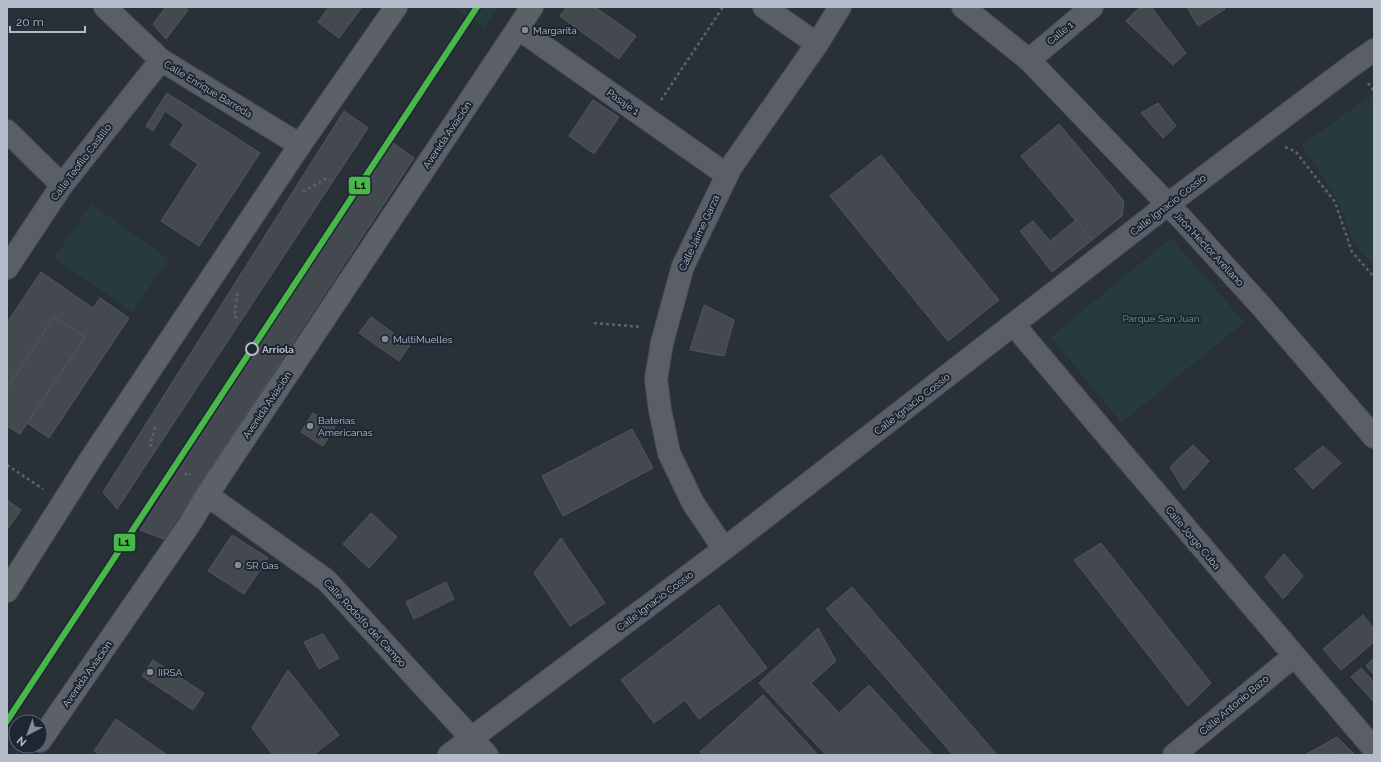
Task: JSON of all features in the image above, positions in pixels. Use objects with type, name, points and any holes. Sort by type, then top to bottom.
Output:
[{"type":"main road","points":[[7,591],[90,460],[300,145],[396,7]]},
{"type":"main road","name":"Avenida Aviación","points":[[48,730],[189,525],[207,495],[519,29],[532,7]]},
{"type":"street","name":"Calle Enrique Barreda","points":[[105,7],[161,60],[300,145]]},
{"type":"street","points":[[764,7],[817,44]]},
{"type":"street","name":"Calle Jaime Garza","points":[[724,549],[693,503],[669,453],[660,410],[656,379],[662,343],[683,266],[727,174],[817,44],[840,7]]},
{"type":"street","name":"Jirón Héctor Arellano","points":[[963,7],[1029,60],[1183,220],[1262,307],[1374,437]]},
{"type":"street","name":"Calle 1","points":[[1029,60],[1092,7]]},
{"type":"street","name":"Pasaje 1","points":[[519,29],[727,174]]},
{"type":"street","name":"Calle Ignacio Cossío","points":[[449,755],[724,549],[1167,205],[1374,50]]},
{"type":"street","name":"Calle Teofilo Castillo","points":[[7,268],[62,185],[161,60]]},
{"type":"street","points":[[7,131],[62,185]]},
{"type":"street","name":"Calle Jorge Cuba","points":[[1014,325],[1374,749]]},
{"type":"street","name":"Calle Rodolfo del Campo","points":[[207,495],[326,580],[488,755]]},
{"type":"street","name":"Calle Antonio Bazo","points":[[1174,755],[1294,656]]},
{"type":"path","points":[[648,120],[723,7]]},
{"type":"path","points":[[1258,136],[1296,152],[1334,202],[1352,252],[1374,277]]},
{"type":"path","points":[[303,192],[325,179],[330,180]]},
{"type":"path","points":[[237,318],[234,316],[238,291]]},
{"type":"path","points":[[594,323],[665,329]]},
{"type":"path","points":[[152,446],[150,445],[156,424]]},
{"type":"path","points":[[7,465],[64,502]]},
{"type":"green space","points":[[451,7],[498,7],[485,28]]},
{"type":"green space","points":[[1374,93],[1374,266],[1354,243],[1338,201],[1302,145]]},
{"type":"green space","points":[[91,204],[169,259],[132,312],[54,258]]},
{"type":"green space","name":"Parque San Juan","points":[[1171,238],[1244,322],[1121,423],[1051,337]]},
{"type":"building","points":[[166,7],[184,7],[188,10],[166,39],[153,24]]},
{"type":"building","points":[[329,7],[362,7],[339,38],[318,22]]},
{"type":"building","points":[[567,7],[595,7],[636,36],[619,59],[560,16]]},
{"type":"building","points":[[1140,7],[1151,7],[1186,53],[1173,65],[1126,21]]},
{"type":"building","points":[[1187,7],[1224,7],[1225,9],[1198,26]]},
{"type":"building","points":[[167,93],[260,153],[199,246],[161,221],[198,164],[170,145],[184,124],[165,111],[153,131],[146,126]]},
{"type":"building","points":[[593,100],[619,117],[594,154],[569,136]]},
{"type":"building","points":[[1158,103],[1176,126],[1163,138],[1141,113]]},
{"type":"building","points":[[344,111],[368,128],[117,509],[103,492]]},
{"type":"building","points":[[1059,124],[1124,201],[1122,216],[1092,240],[1021,156]]},
{"type":"building","points":[[392,142],[414,158],[164,539],[140,530]]},
{"type":"building","points":[[881,155],[999,300],[948,341],[830,196]]},
{"type":"building","points":[[1076,220],[1092,240],[1052,272],[1020,231],[1033,221],[1050,241]]},
{"type":"building","points":[[41,272],[93,308],[100,298],[129,318],[49,438],[27,423],[85,337],[54,317],[7,388],[7,323]]},
{"type":"building","points":[[704,305],[734,320],[724,356],[690,350]]},
{"type":"building","points":[[54,317],[85,337],[20,434],[7,426],[7,388]]},
{"type":"building","name":"MultiMuelles","points":[[371,317],[410,345],[399,361],[359,333]]},
{"type":"building","points":[[313,413],[335,427],[323,446],[301,432]]},
{"type":"building","points":[[632,429],[653,468],[563,516],[542,476]]},
{"type":"building","points":[[1193,445],[1209,461],[1184,490],[1170,467]]},
{"type":"building","points":[[1323,446],[1341,463],[1313,489],[1295,469]]},
{"type":"building","points":[[7,500],[21,510],[7,530]]},
{"type":"building","points":[[371,513],[397,537],[369,568],[343,544]]},
{"type":"building","name":"SR Gas","points":[[232,535],[268,558],[244,594],[208,571]]},
{"type":"building","points":[[561,538],[605,603],[570,626],[534,573]]},
{"type":"building","points":[[1101,543],[1211,683],[1188,706],[1074,560]]},
{"type":"building","points":[[1284,554],[1303,576],[1283,599],[1265,577]]},
{"type":"building","points":[[446,582],[454,599],[414,619],[406,602]]},
{"type":"building","points":[[852,587],[997,755],[953,755],[826,609]]},
{"type":"building","points":[[719,605],[767,668],[699,719],[685,700],[654,723],[621,680]]},
{"type":"building","points":[[1363,615],[1374,629],[1374,642],[1341,670],[1323,649]]},
{"type":"building","points":[[818,628],[836,661],[811,683],[839,713],[869,685],[933,755],[826,755],[759,683]]},
{"type":"building","points":[[323,634],[339,658],[319,669],[304,642]]},
{"type":"building","points":[[1374,658],[1374,675],[1366,666]]},
{"type":"building","points":[[153,660],[204,693],[193,710],[142,676]]},
{"type":"building","points":[[1361,668],[1374,682],[1374,702],[1351,677]]},
{"type":"building","points":[[288,670],[339,735],[313,755],[273,755],[252,728]]},
{"type":"building","points":[[763,695],[818,755],[703,755],[700,752]]},
{"type":"building","points":[[116,719],[167,755],[100,755],[94,751]]},
{"type":"building","points":[[1337,737],[1354,754],[1305,755]]},
{"type":"transit line","name":"L1","points":[[7,721],[477,7]]},
{"type":"place","name":"Margarita","points":[[525,30]]},
{"type":"place","name":"MultiMuelles","points":[[385,339]]},
{"type":"place","name":"Arriola","points":[[252,349]]},
{"type":"place","name":"Baterias Americanas","points":[[310,426]]},
{"type":"place","name":"SR Gas","points":[[238,565]]},
{"type":"place","name":"IIRSA","points":[[150,672]]}]
